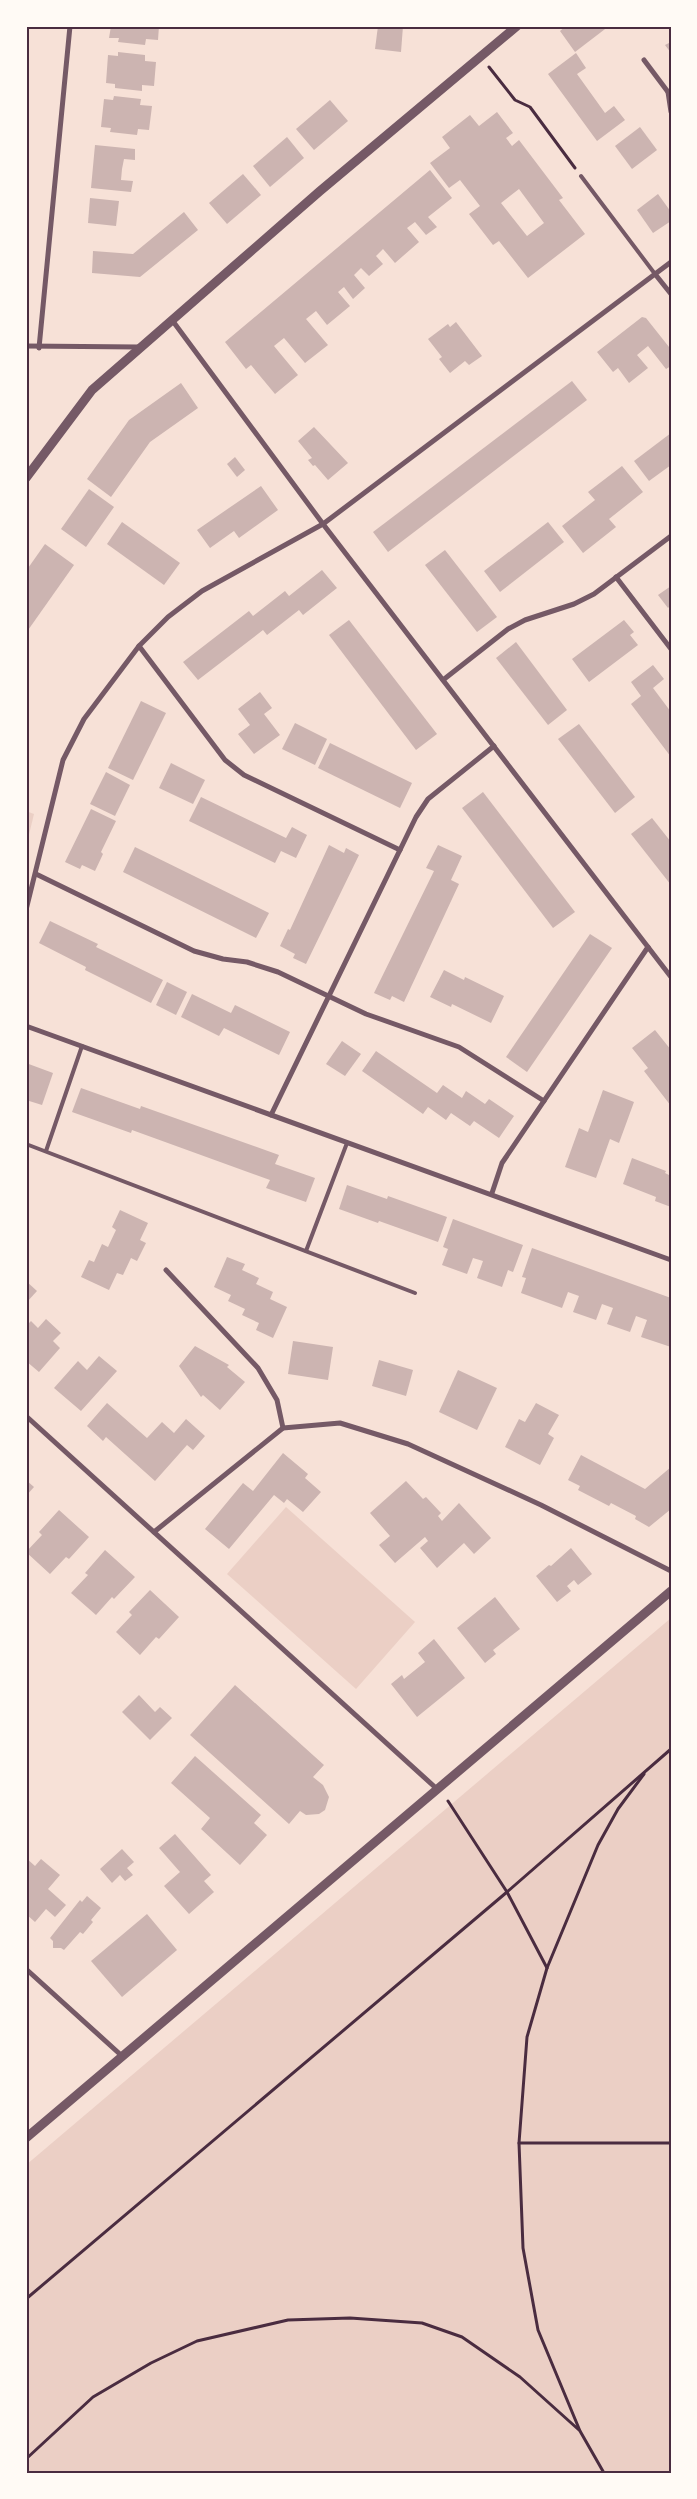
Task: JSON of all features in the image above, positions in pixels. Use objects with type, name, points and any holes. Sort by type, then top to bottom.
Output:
[{"type":"street","points":[[38,348],[70,26]]},
{"type":"street","points":[[26,478],[92,390],[138,347],[517,26]]},
{"type":"street","points":[[644,60],[669,91],[671,112]]},
{"type":"street","points":[[26,910],[63,760],[84,719],[139,646],[168,617],[202,591],[323,524],[671,262]]},
{"type":"street","points":[[655,274],[671,294]]},
{"type":"street","points":[[171,320],[323,524],[671,977]]},
{"type":"street","points":[[26,346],[38,348],[138,347]]},
{"type":"street","points":[[443,680],[508,629],[525,620],[574,604],[594,594],[671,536]]},
{"type":"street","points":[[616,577],[671,648]]},
{"type":"street","points":[[139,646],[225,760],[244,775],[400,850]]},
{"type":"street","points":[[271,1115],[416,817],[428,799],[494,746]]},
{"type":"street","points":[[36,874],[194,951],[247,962],[278,972],[366,1014],[459,1047],[544,1100]]},
{"type":"street","points":[[492,1194],[502,1164],[648,948]]},
{"type":"street","points":[[26,1026],[671,1260]]},
{"type":"street","points":[[166,1270],[258,1368],[278,1400],[283,1428]]},
{"type":"street","points":[[26,1416],[437,1789]]},
{"type":"street","points":[[154,1532],[283,1428],[340,1423],[408,1444],[541,1505],[671,1571]]},
{"type":"street","points":[[26,2138],[671,1591]]},
{"type":"street","points":[[26,1969],[122,2056]]},
{"type":"lane","points":[[581,176],[655,274]]},
{"type":"lane","points":[[46,1151],[82,1046]]},
{"type":"lane","points":[[306,1251],[347,1142]]},
{"type":"lane","points":[[26,1144],[415,1293]]},
{"type":"path","points":[[481,57],[515,100],[530,107],[581,176]]},
{"type":"path","points":[[26,2300],[507,1892],[671,1749]]},
{"type":"path","points":[[604,2473],[580,2431],[538,2330],[523,2248],[519,2143],[527,2037],[547,1968],[598,1845],[618,1809],[649,1767]]},
{"type":"path","points":[[437,1789],[450,1803],[507,1892],[547,1968]]},
{"type":"path","points":[[519,2143],[671,2143]]},
{"type":"path","points":[[26,2459],[93,2398],[151,2363],[198,2341],[288,2320],[350,2318],[422,2323],[462,2337],[520,2377],[580,2431]]},
{"type":"shaded area","points":[[26,811],[34,814],[26,847]]},
{"type":"shaded area","points":[[286,1507],[415,1622],[356,1689],[227,1574]]},
{"type":"shaded area","points":[[671,1618],[671,2473],[26,2473],[26,2165]]},
{"type":"building","points":[[111,26],[159,26],[158,40],[146,39],[145,45],[118,42],[119,38],[109,38]]},
{"type":"building","points":[[378,26],[403,26],[401,52],[375,49]]},
{"type":"building","points":[[566,26],[609,26],[575,52],[560,31]]},
{"type":"building","points":[[671,42],[671,53],[665,45]]},
{"type":"building","points":[[118,52],[145,55],[145,61],[156,62],[154,86],[142,85],[142,91],[115,88],[115,84],[106,83],[108,55],[118,56]]},
{"type":"building","points":[[576,53],[586,68],[577,74],[605,113],[614,106],[625,120],[597,141],[548,74]]},
{"type":"building","points":[[114,96],[141,99],[140,105],[152,106],[149,130],[138,129],[137,135],[110,132],[111,128],[101,127],[104,99],[113,100]]},
{"type":"building","points":[[330,100],[348,121],[314,150],[296,129]]},
{"type":"building","points":[[497,112],[513,133],[506,138],[512,146],[519,140],[563,198],[559,200],[585,234],[528,278],[499,241],[493,245],[469,214],[480,206],[460,180],[449,188],[430,163],[450,148],[442,137],[470,115],[479,126]],"holes":[[[519,189],[544,223],[527,236],[501,203]]]},
{"type":"building","points":[[640,127],[657,150],[632,169],[615,146]]},
{"type":"building","points":[[287,137],[304,158],[270,187],[253,166]]},
{"type":"building","points":[[95,145],[135,149],[135,160],[124,159],[122,169],[121,180],[133,181],[131,192],[91,188]]},
{"type":"building","points":[[430,170],[452,198],[428,217],[437,227],[426,235],[415,222],[407,228],[419,242],[395,263],[383,249],[376,256],[383,264],[369,276],[361,268],[354,275],[365,288],[353,299],[344,287],[338,292],[350,306],[327,325],[316,311],[306,319],[328,345],[305,363],[284,338],[274,346],[298,375],[275,394],[251,365],[246,369],[225,342]]},
{"type":"building","points":[[243,174],[261,195],[227,224],[209,203]]},
{"type":"building","points":[[658,194],[671,212],[671,221],[653,233],[637,210]]},
{"type":"building","points":[[90,198],[119,201],[116,226],[88,223]]},
{"type":"building","points":[[184,212],[198,230],[140,277],[92,273],[93,251],[133,254]]},
{"type":"building","points":[[642,317],[646,318],[669,347],[671,345],[671,366],[666,369],[648,346],[637,355],[648,368],[629,383],[618,368],[613,372],[597,352]]},
{"type":"building","points":[[456,322],[482,356],[469,365],[465,361],[450,373],[439,359],[442,357],[428,339],[448,324],[450,327]]},
{"type":"building","points":[[572,381],[587,400],[388,552],[373,532]]},
{"type":"building","points":[[181,383],[198,408],[150,442],[111,497],[87,479],[129,420]]},
{"type":"building","points":[[314,427],[348,463],[328,480],[308,460],[312,458],[298,441]]},
{"type":"building","points":[[671,433],[671,465],[649,481],[634,461]]},
{"type":"building","points":[[235,457],[245,470],[237,477],[227,464]]},
{"type":"building","points":[[622,466],[643,492],[609,519],[616,527],[583,553],[562,526],[595,500],[588,492]]},
{"type":"building","points":[[261,486],[278,510],[239,538],[234,531],[210,548],[197,530]]},
{"type":"building","points":[[89,489],[114,507],[86,547],[61,529]]},
{"type":"building","points":[[122,522],[180,563],[164,585],[107,544]]},
{"type":"building","points":[[548,522],[564,542],[500,592],[484,571]]},
{"type":"building","points":[[45,544],[74,565],[26,633],[26,571]]},
{"type":"building","points":[[445,550],[497,617],[477,632],[425,565]]},
{"type":"building","points":[[322,570],[337,588],[303,615],[299,610],[267,635],[263,630],[198,680],[183,662],[249,611],[253,616],[285,591],[289,596]]},
{"type":"building","points":[[671,586],[671,605],[668,608],[658,595]]},
{"type":"building","points":[[349,620],[437,734],[416,750],[329,635]]},
{"type":"building","points":[[624,620],[634,632],[630,635],[638,645],[589,682],[572,659]]},
{"type":"building","points":[[516,642],[567,710],[548,725],[496,658]]},
{"type":"building","points":[[653,665],[664,679],[653,688],[671,712],[671,757],[631,704],[641,696],[631,682]]},
{"type":"building","points":[[260,692],[272,708],[264,714],[280,735],[254,754],[238,734],[250,725],[238,709]]},
{"type":"building","points":[[141,701],[166,713],[133,780],[108,768]]},
{"type":"building","points":[[295,723],[327,739],[315,765],[282,749]]},
{"type":"building","points":[[579,724],[635,797],[615,813],[558,739]]},
{"type":"building","points":[[330,743],[412,783],[400,808],[318,768]]},
{"type":"building","points":[[171,763],[205,780],[193,804],[159,788]]},
{"type":"building","points":[[106,772],[130,785],[115,816],[90,804]]},
{"type":"building","points":[[483,792],[575,912],[553,928],[462,808]]},
{"type":"building","points":[[201,797],[286,838],[292,827],[307,835],[296,858],[281,851],[275,863],[189,821]]},
{"type":"building","points":[[91,809],[116,821],[101,852],[103,854],[95,871],[82,865],[80,869],[65,862]]},
{"type":"building","points":[[652,818],[671,842],[671,885],[631,834]]},
{"type":"building","points":[[329,845],[344,853],[346,848],[359,855],[306,964],[293,958],[295,954],[280,946],[288,929],[290,930]]},
{"type":"building","points":[[438,845],[462,856],[451,880],[459,884],[404,1002],[392,996],[390,1000],[374,993],[434,871],[426,868]]},
{"type":"building","points":[[135,847],[269,913],[256,938],[123,872]]},
{"type":"building","points":[[50,921],[98,944],[96,947],[163,980],[151,1003],[85,970],[86,967],[39,943]]},
{"type":"building","points":[[590,934],[612,948],[527,1072],[506,1057]]},
{"type":"building","points":[[444,970],[464,980],[465,977],[504,996],[491,1023],[452,1004],[451,1007],[430,997]]},
{"type":"building","points":[[167,982],[187,992],[176,1015],[156,1005]]},
{"type":"building","points":[[192,994],[231,1013],[235,1005],[290,1032],[279,1055],[224,1028],[219,1036],[181,1017]]},
{"type":"building","points":[[655,1030],[671,1050],[671,1106],[644,1071],[648,1068],[632,1048]]},
{"type":"building","points":[[342,1041],[361,1054],[345,1076],[326,1064]]},
{"type":"building","points":[[376,1051],[437,1093],[443,1085],[462,1098],[466,1091],[485,1104],[489,1099],[514,1116],[499,1138],[474,1121],[470,1126],[451,1113],[446,1120],[428,1107],[423,1114],[362,1071]]},
{"type":"building","points":[[26,1063],[53,1073],[42,1105],[26,1100]]},
{"type":"building","points":[[81,1088],[140,1109],[141,1106],[279,1155],[275,1164],[315,1178],[306,1202],[266,1188],[270,1180],[132,1130],[131,1133],[72,1112]]},
{"type":"building","points":[[603,1090],[634,1102],[619,1143],[610,1139],[596,1178],[565,1167],[579,1128],[588,1132]]},
{"type":"building","points":[[632,1158],[666,1171],[665,1173],[671,1176],[671,1207],[655,1201],[656,1197],[623,1184]]},
{"type":"building","points":[[347,1185],[387,1199],[388,1196],[447,1217],[438,1242],[339,1209]]},
{"type":"building","points":[[120,1210],[148,1223],[140,1240],[146,1243],[137,1261],[131,1258],[123,1275],[117,1273],[109,1290],[81,1277],[89,1260],[94,1262],[102,1244],[108,1247],[116,1230],[112,1227]]},
{"type":"building","points":[[453,1219],[523,1245],[513,1272],[508,1270],[502,1287],[477,1278],[483,1261],[473,1258],[467,1274],[442,1265],[448,1249],[443,1247]]},
{"type":"building","points":[[532,1248],[671,1298],[671,1347],[641,1337],[647,1320],[636,1316],[630,1332],[607,1324],[613,1308],[602,1304],[596,1320],[573,1312],[579,1296],[568,1292],[562,1308],[521,1293],[526,1278],[522,1277]]},
{"type":"building","points":[[227,1257],[245,1264],[242,1270],[259,1278],[256,1284],[273,1292],[270,1299],[287,1307],[273,1338],[256,1330],[259,1323],[242,1315],[245,1309],[228,1301],[231,1295],[214,1287]]},
{"type":"building","points":[[26,1281],[37,1291],[26,1303]]},
{"type":"building","points":[[46,1319],[61,1333],[53,1341],[60,1348],[39,1372],[26,1361],[26,1326],[31,1321],[38,1328]]},
{"type":"building","points":[[293,1341],[333,1347],[328,1380],[288,1374]]},
{"type":"building","points":[[195,1346],[229,1365],[227,1367],[245,1382],[220,1410],[203,1395],[201,1397],[179,1366]]},
{"type":"building","points":[[99,1356],[117,1371],[81,1411],[54,1388],[78,1361],[87,1370]]},
{"type":"building","points":[[379,1360],[413,1370],[406,1396],[372,1386]]},
{"type":"building","points":[[458,1370],[497,1388],[477,1430],[439,1412]]},
{"type":"building","points":[[107,1403],[147,1438],[162,1422],[174,1433],[186,1419],[205,1436],[193,1450],[187,1445],[155,1481],[106,1437],[103,1441],[87,1426]]},
{"type":"building","points":[[536,1403],[559,1415],[548,1434],[554,1438],[540,1465],[505,1447],[519,1419],[525,1422]]},
{"type":"building","points":[[283,1453],[308,1474],[305,1478],[321,1492],[303,1512],[287,1499],[284,1503],[274,1495],[229,1549],[205,1529],[243,1483],[253,1491]]},
{"type":"building","points":[[581,1455],[645,1489],[671,1467],[671,1509],[649,1527],[635,1519],[636,1516],[611,1503],[609,1506],[578,1490],[580,1486],[568,1480]]},
{"type":"building","points":[[26,1480],[34,1487],[26,1496]]},
{"type":"building","points":[[406,1481],[423,1499],[426,1497],[441,1513],[438,1516],[442,1521],[459,1503],[491,1538],[474,1554],[464,1543],[437,1568],[420,1548],[428,1541],[425,1537],[395,1563],[379,1545],[390,1536],[370,1513]]},
{"type":"building","points":[[59,1510],[89,1537],[69,1559],[66,1557],[50,1574],[26,1552],[42,1535],[39,1532]]},
{"type":"building","points":[[571,1548],[592,1574],[578,1585],[574,1580],[567,1586],[571,1591],[557,1602],[536,1576],[549,1565],[551,1566]]},
{"type":"building","points":[[105,1550],[135,1577],[114,1599],[112,1597],[96,1615],[71,1593],[88,1575],[85,1573]]},
{"type":"building","points":[[150,1590],[179,1617],[159,1639],[156,1637],[140,1655],[116,1632],[132,1615],[129,1612]]},
{"type":"building","points":[[495,1597],[520,1629],[493,1650],[496,1654],[485,1663],[457,1628]]},
{"type":"building","points":[[434,1639],[465,1678],[417,1717],[391,1684],[402,1675],[404,1679],[425,1662],[418,1653]]},
{"type":"building","points":[[235,1685],[324,1765],[313,1777],[323,1785],[329,1797],[325,1810],[319,1814],[306,1815],[300,1811],[289,1824],[190,1735]]},
{"type":"building","points":[[139,1695],[155,1712],[160,1707],[172,1718],[150,1740],[122,1712]]},
{"type":"building","points":[[195,1756],[261,1815],[254,1823],[267,1835],[240,1865],[201,1829],[210,1818],[171,1783]]},
{"type":"building","points":[[175,1834],[211,1875],[204,1881],[214,1892],[189,1914],[164,1886],[180,1872],[159,1848]]},
{"type":"building","points":[[122,1849],[134,1862],[127,1868],[133,1875],[125,1881],[120,1875],[112,1883],[100,1869]]},
{"type":"building","points":[[26,1858],[35,1866],[41,1859],[60,1875],[48,1889],[66,1905],[55,1917],[46,1909],[35,1922],[26,1914]]},
{"type":"building","points":[[87,1896],[101,1908],[91,1920],[93,1922],[83,1934],[80,1932],[64,1950],[53,1948],[53,1941],[50,1938],[80,1900],[82,1902]]},
{"type":"building","points":[[147,1914],[177,1950],[122,1997],[91,1961]]}]
